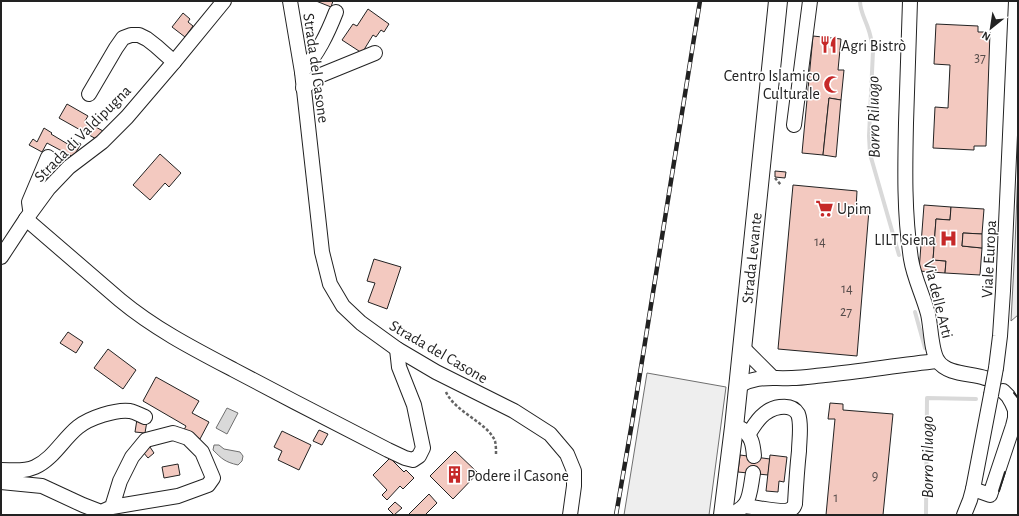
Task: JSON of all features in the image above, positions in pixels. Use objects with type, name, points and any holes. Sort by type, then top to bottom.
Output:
[{"type":"main road","name":"Strada Levante","points":[[724,515],[741,431],[738,386],[778,1]]},
{"type":"street","name":"Strada di Valdipugna","points":[[1,257],[48,189],[69,167],[102,142],[127,116],[224,1]]},
{"type":"street","name":"Strada del Casone","points":[[290,1],[302,72],[322,252],[330,284],[343,306],[352,315],[397,350],[436,372],[514,411],[550,434],[567,454],[574,471],[574,486],[570,515]]},
{"type":"street","points":[[794,125],[810,1]]},
{"type":"street","name":"Via delle Arti","points":[[910,1],[905,178],[906,215],[911,261],[917,284],[928,314],[937,361],[944,367],[953,371],[985,378]]},
{"type":"street","name":"Viale Europa","points":[[964,515],[970,500],[997,393],[996,368],[1003,291],[1016,1]]},
{"type":"street","points":[[302,72],[323,41],[336,12]]},
{"type":"street","points":[[89,94],[116,48],[124,38],[130,35],[139,35],[146,39],[174,62]]},
{"type":"street","points":[[303,88],[321,75],[375,53]]},
{"type":"street","points":[[48,158],[29,202],[28,216],[133,311],[189,346],[388,450],[404,458],[413,460],[419,456],[423,448],[414,405],[399,367],[397,350]]},
{"type":"street","points":[[742,347],[772,377]]},
{"type":"street","points":[[738,386],[751,380],[772,377],[792,378],[823,375],[937,361]]},
{"type":"street","points":[[972,489],[990,495],[1013,426],[1015,414],[1011,400],[997,393]]},
{"type":"street","points":[[745,506],[780,511],[789,510],[794,507],[800,428],[798,415],[795,410],[790,407],[779,407],[773,409],[766,412],[741,431],[752,441],[754,456]]},
{"type":"street","points":[[1,470],[24,470],[36,467],[48,458],[78,427],[97,416],[130,411],[145,417]]},
{"type":"street","points":[[1,482],[42,486],[101,512],[112,507],[178,496],[208,484],[213,478],[202,452],[188,438],[173,433],[146,440],[132,456],[120,481],[112,507]]},
{"type":"street","points":[[724,515],[738,511],[745,506],[748,500],[753,473]]},
{"type":"path","points":[[436,372],[448,397],[460,409],[489,432],[494,441],[496,454]]},
{"type":"shaded area","points":[[1018,167],[1018,315],[1011,321],[1015,246]]},
{"type":"shaded area","points":[[647,373],[726,387],[709,515],[624,515]]},
{"type":"shaded area","points":[[227,408],[238,413],[227,434],[216,428]]},
{"type":"shaded area","points":[[214,445],[219,445],[224,449],[240,452],[243,456],[242,461],[238,465],[224,460],[213,450]]},
{"type":"building","points":[[316,1],[333,1],[331,7]]},
{"type":"building","points":[[368,9],[389,24],[384,32],[381,30],[376,37],[373,35],[362,53],[342,40],[353,24],[357,26]]},
{"type":"building","points":[[183,13],[190,19],[188,22],[193,26],[185,37],[172,27]]},
{"type":"building","points":[[936,24],[978,26],[978,32],[990,32],[986,146],[974,146],[974,150],[933,148],[935,107],[948,108],[950,65],[934,64]]},
{"type":"building","points":[[813,36],[841,39],[838,70],[844,70],[841,100],[829,98],[823,155],[802,153]]},
{"type":"building","points":[[829,98],[841,100],[836,157],[823,155]]},
{"type":"building","points":[[67,104],[88,116],[85,121],[103,131],[98,140],[59,118]]},
{"type":"building","points":[[44,128],[71,146],[74,141],[81,144],[73,157],[47,143],[42,152],[29,145],[33,139],[37,142]]},
{"type":"building","points":[[160,154],[181,173],[169,187],[165,183],[150,200],[133,185]]},
{"type":"building","points":[[775,171],[786,172],[785,178],[775,177]]},
{"type":"building","points":[[793,185],[857,191],[856,209],[869,210],[857,356],[778,349]]},
{"type":"building","points":[[924,205],[951,207],[950,220],[936,219],[933,260],[946,261],[945,273],[919,271]]},
{"type":"building","points":[[951,207],[984,209],[982,234],[963,233],[962,246],[982,248],[980,275],[945,273],[946,261],[933,260],[936,219],[950,220]]},
{"type":"building","points":[[963,233],[982,234],[982,248],[962,246]]},
{"type":"building","points":[[374,259],[401,267],[387,309],[368,302],[375,283],[367,281]]},
{"type":"building","points":[[68,332],[83,342],[76,353],[60,343]]},
{"type":"building","points":[[108,349],[136,370],[123,389],[94,368]]},
{"type":"building","points":[[156,377],[199,401],[192,413],[209,422],[200,439],[184,430],[186,426],[143,401]]},
{"type":"building","points":[[830,403],[843,404],[843,410],[893,414],[883,515],[826,515],[835,419],[828,419]]},
{"type":"building","points":[[137,419],[147,421],[145,433],[135,432]]},
{"type":"building","points":[[319,430],[328,434],[322,445],[313,441]]},
{"type":"building","points":[[282,431],[311,445],[299,470],[278,460],[282,451],[274,447]]},
{"type":"building","points":[[150,447],[154,453],[148,458],[143,452]]},
{"type":"building","name":"Podere il Casone","points":[[455,451],[478,473],[453,499],[430,476]]},
{"type":"building","points":[[740,455],[770,459],[768,475],[738,472]]},
{"type":"building","points":[[770,455],[787,457],[784,482],[779,481],[778,492],[766,491]]},
{"type":"building","points":[[390,458],[404,472],[406,470],[414,478],[403,489],[400,486],[387,500],[382,495],[387,490],[373,475]]},
{"type":"building","points":[[178,464],[180,475],[164,478],[162,467]]},
{"type":"building","points":[[429,494],[437,503],[425,515],[410,515],[409,514]]},
{"type":"building","points":[[395,502],[402,508],[394,515],[388,509]]},
{"type":"waterway","name":"Borro Riluogo","points":[[860,1],[862,12],[870,34],[873,51],[869,136],[870,154],[899,255]]},
{"type":"waterway","name":"Borro Riluogo","points":[[915,312],[925,348]]},
{"type":"waterway","name":"Borro Riluogo","points":[[926,515],[927,398],[976,399]]},
{"type":"railway","points":[[616,515],[700,1]]},
{"type":"wall","points":[[1014,393],[1018,398]]},
{"type":"wall","points":[[999,491],[1005,472]]},
{"type":"place","name":"Agri Bistrò","points":[[828,45]]},
{"type":"place","name":"Centro Islamico Culturale","points":[[833,84]]},
{"type":"place","name":"Upim","points":[[824,208]]},
{"type":"place","name":"LILT Siena","points":[[949,239]]},
{"type":"place","name":"Podere il Casone","points":[[454,475]]}]
